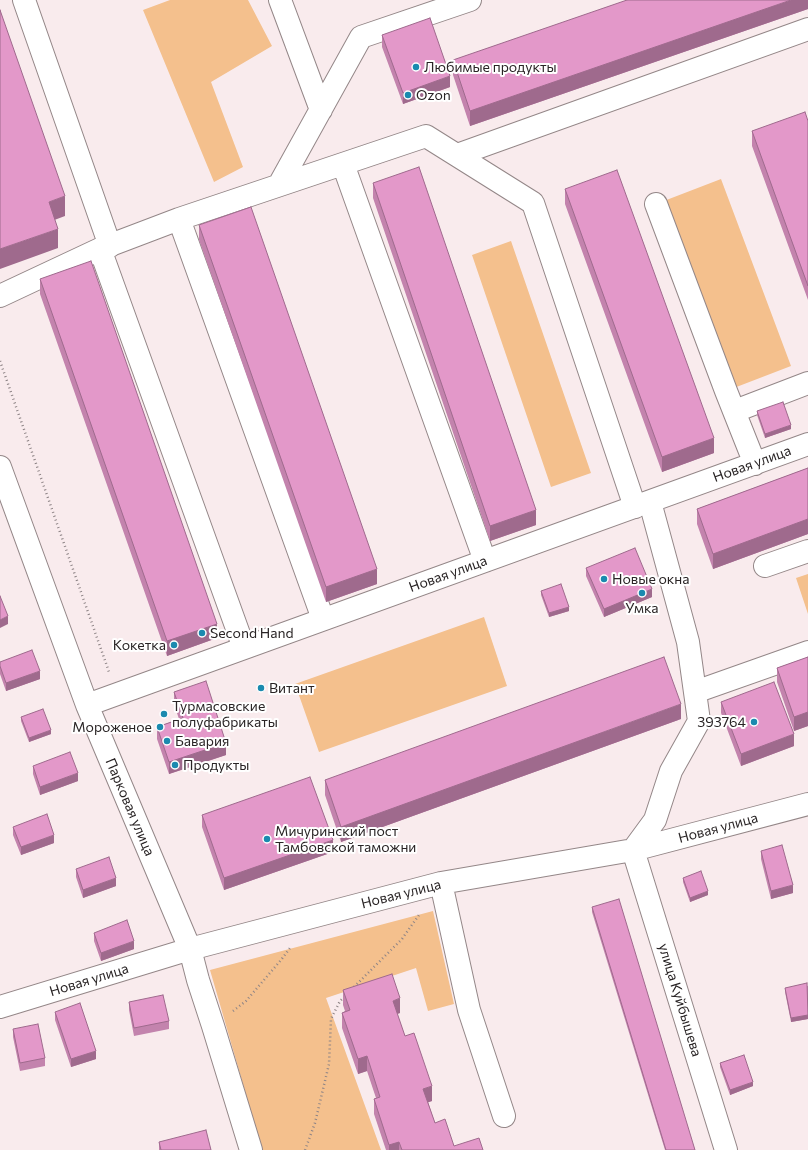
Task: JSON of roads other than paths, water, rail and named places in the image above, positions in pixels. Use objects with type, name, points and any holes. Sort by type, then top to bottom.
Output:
[{"type":"street","points":[[24,0],[105,247],[244,648]]},
{"type":"street","points":[[280,0],[321,110]]},
{"type":"street","points":[[279,185],[361,37],[470,0]]},
{"type":"street","points":[[457,155],[808,29]]},
{"type":"street","points":[[0,296],[105,247],[179,219],[426,136],[533,202],[642,504],[688,642],[699,721],[671,771],[654,820],[634,850]]},
{"type":"street","points":[[343,164],[486,561]]},
{"type":"street","points":[[656,204],[755,464]]},
{"type":"street","points":[[179,219],[323,619]]},
{"type":"street","points":[[735,411],[808,383]]},
{"type":"street","name":"Новая улица","points":[[87,704],[808,444]]},
{"type":"street","name":"Парковая улица","points":[[0,467],[87,704],[190,949],[198,980],[251,1150]]},
{"type":"street","points":[[765,566],[808,551]]},
{"type":"street","points":[[695,692],[808,652]]},
{"type":"street","name":"Новая улица","points":[[0,1007],[190,949],[441,883],[634,850],[808,804]]},
{"type":"street","name":"улица Куйбышева","points":[[634,850],[726,1150]]},
{"type":"street","points":[[441,883],[468,1010],[504,1116]]},
{"type":"place","name":"Любимые продукты","points":[[416,67]]},
{"type":"place","name":"Ozon","points":[[408,95]]},
{"type":"place","name":"Новые окна","points":[[604,579]]},
{"type":"place","name":"Умка","points":[[642,593]]},
{"type":"place","name":"Second Hand","points":[[202,633]]},
{"type":"place","name":"Кокетка","points":[[174,645]]},
{"type":"place","name":"Витант","points":[[261,688]]},
{"type":"place","name":"Турмасовские полуфабрикаты","points":[[164,714]]},
{"type":"place","name":"393764","points":[[754,722]]},
{"type":"place","name":"Мороженое","points":[[160,727]]},
{"type":"place","name":"Бавария","points":[[167,741]]},
{"type":"place","name":"Продукты","points":[[175,765]]},
{"type":"place","name":"Мичуринский пост Тамбовской таможни","points":[[267,839]]}]
